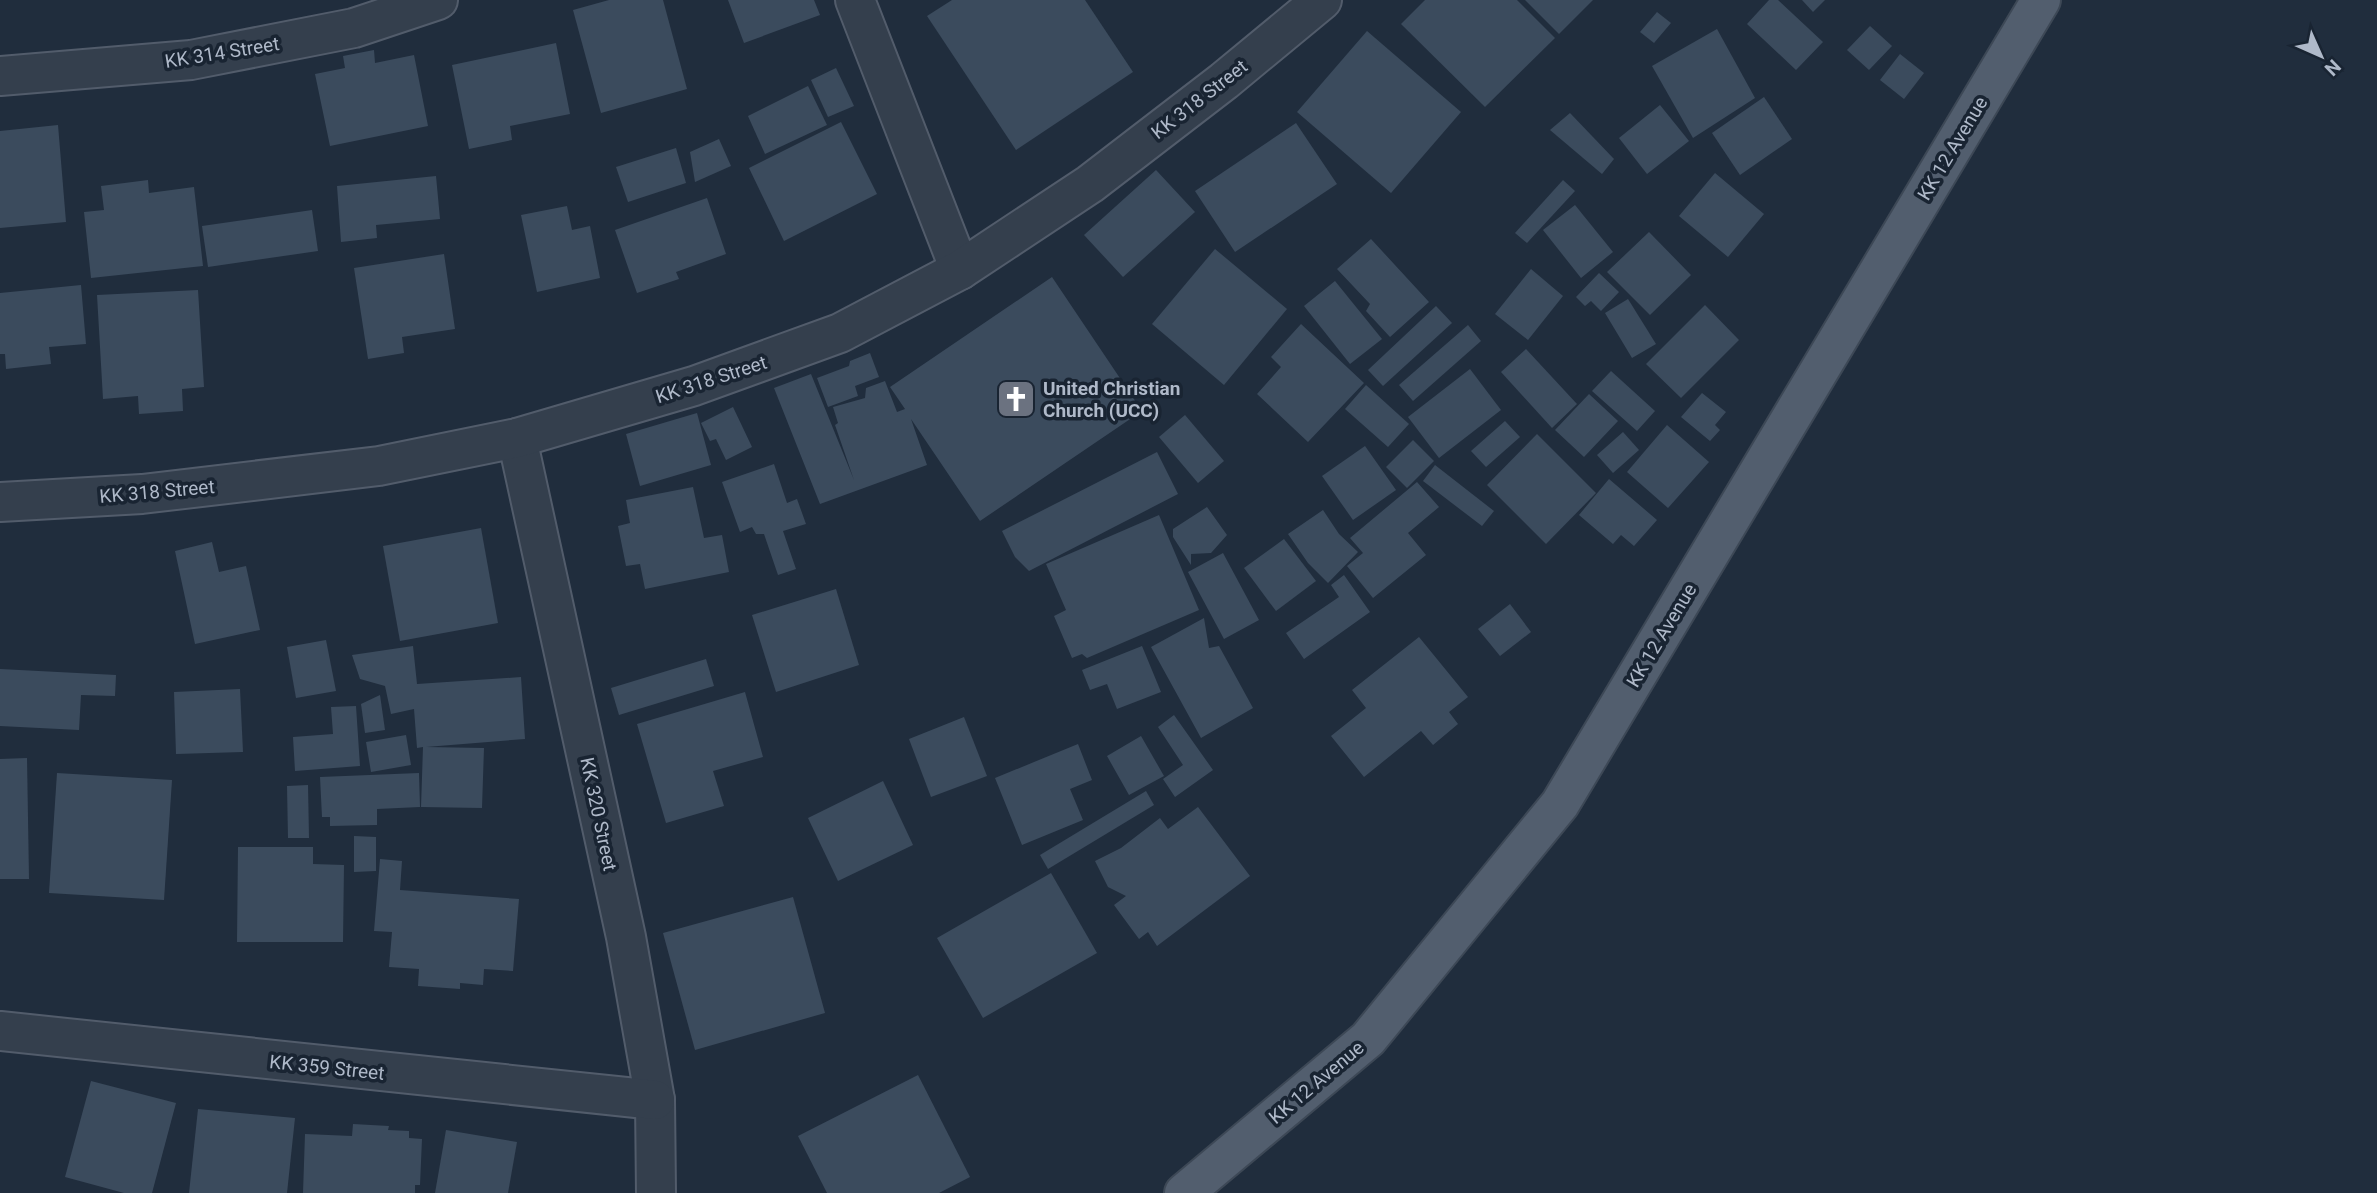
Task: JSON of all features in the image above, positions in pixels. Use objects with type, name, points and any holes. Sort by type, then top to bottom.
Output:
[{"type":"main road","name":"KK 12 Avenue","points":[[1184,1193],[1368,1039],[1560,804],[2042,0]]},
{"type":"street","name":"KK 314 Street","points":[[0,76],[191,60],[354,28],[438,0]]},
{"type":"street","points":[[855,0],[960,270]]},
{"type":"street","name":"KK 318 Street","points":[[0,502],[142,495],[379,466],[517,438],[694,386],[840,333],[960,270],[1090,184],[1224,81],[1322,0]]},
{"type":"street","name":"KK 320 Street","points":[[517,438],[626,937],[655,1100],[656,1193]]},
{"type":"street","name":"KK 359 Street","points":[[0,1031],[655,1100]]},
{"type":"building","points":[[609,0],[663,0],[687,89],[601,113],[573,10]]},
{"type":"building","points":[[728,0],[814,0],[820,15],[744,43]]},
{"type":"building","points":[[952,0],[1085,0],[1133,72],[1016,150],[927,16]]},
{"type":"building","points":[[1425,0],[1517,0],[1555,38],[1485,107],[1401,24]]},
{"type":"building","points":[[1525,0],[1593,0],[1559,34]]},
{"type":"building","points":[[1769,0],[1778,0],[1823,42],[1796,70],[1747,24]]},
{"type":"building","points":[[1802,0],[1825,0],[1813,12]]},
{"type":"building","points":[[1657,12],[1671,23],[1654,43],[1640,32]]},
{"type":"building","points":[[1870,26],[1892,46],[1869,70],[1847,50]]},
{"type":"building","points":[[1717,29],[1755,98],[1693,138],[1652,66]]},
{"type":"building","points":[[1367,31],[1461,112],[1391,193],[1297,112]]},
{"type":"building","points":[[556,43],[570,114],[510,126],[512,140],[469,149],[452,65]]},
{"type":"building","points":[[374,50],[375,63],[414,55],[428,126],[330,146],[315,74],[345,68],[343,56]]},
{"type":"building","points":[[1900,54],[1924,73],[1904,99],[1880,80]]},
{"type":"building","points":[[836,68],[854,106],[828,117],[811,80]]},
{"type":"building","points":[[808,86],[827,125],[765,154],[748,116]]},
{"type":"building","points":[[1764,97],[1792,139],[1740,175],[1712,133]]},
{"type":"building","points":[[1660,105],[1689,141],[1647,174],[1619,138]]},
{"type":"building","points":[[1570,113],[1614,159],[1602,174],[1550,130]]},
{"type":"building","points":[[841,122],[877,194],[784,241],[749,168]]},
{"type":"building","points":[[1296,123],[1337,184],[1235,252],[1195,191]]},
{"type":"building","points":[[58,125],[66,222],[0,228],[0,131]]},
{"type":"building","points":[[719,139],[731,166],[695,182],[690,152]]},
{"type":"building","points":[[676,148],[686,183],[628,202],[616,167]]},
{"type":"building","points":[[1156,170],[1195,212],[1123,277],[1084,235]]},
{"type":"building","points":[[1715,173],[1764,214],[1728,257],[1679,216]]},
{"type":"building","points":[[436,176],[440,219],[376,225],[377,238],[341,242],[337,186]]},
{"type":"building","points":[[148,180],[149,193],[194,187],[203,266],[91,278],[84,212],[104,210],[101,186]]},
{"type":"building","points":[[1563,180],[1575,191],[1527,243],[1515,233]]},
{"type":"building","points":[[707,198],[726,254],[676,272],[679,279],[637,293],[615,230]]},
{"type":"building","points":[[1575,205],[1613,252],[1581,278],[1543,230]]},
{"type":"building","points":[[567,206],[572,230],[590,226],[600,278],[537,292],[521,215]]},
{"type":"building","points":[[312,210],[318,251],[208,267],[202,226]]},
{"type":"building","points":[[1649,232],[1691,275],[1650,315],[1607,272]]},
{"type":"building","points":[[1371,239],[1429,302],[1390,337],[1366,311],[1370,304],[1337,269]]},
{"type":"building","points":[[1215,249],[1287,309],[1224,385],[1152,324]]},
{"type":"building","points":[[444,254],[455,329],[402,337],[404,353],[368,359],[354,268]]},
{"type":"building","points":[[1531,269],[1563,296],[1528,340],[1495,314]]},
{"type":"building","points":[[1599,273],[1619,292],[1601,311],[1591,301],[1585,306],[1576,297]]},
{"type":"building","name":"United Christian Church (UCC)","points":[[1052,277],[1142,411],[980,521],[911,419],[927,465],[820,504],[774,388],[811,374],[854,480],[835,425],[838,423],[833,407],[865,398],[866,388],[885,381],[897,412],[905,409],[890,387]]},
{"type":"building","points":[[1335,281],[1382,339],[1350,364],[1304,306]]},
{"type":"building","points":[[81,285],[86,344],[49,347],[51,364],[6,369],[5,354],[0,354],[0,293]]},
{"type":"building","points":[[198,290],[204,387],[182,389],[183,411],[139,414],[138,396],[103,399],[97,295]]},
{"type":"building","points":[[1628,299],[1656,344],[1632,358],[1605,313]]},
{"type":"building","points":[[1705,305],[1739,340],[1681,398],[1646,364]]},
{"type":"building","points":[[1436,306],[1452,323],[1383,386],[1368,370]]},
{"type":"building","points":[[1301,324],[1364,383],[1308,442],[1257,394],[1281,367],[1271,357]]},
{"type":"building","points":[[1468,325],[1481,341],[1413,401],[1399,385]]},
{"type":"building","points":[[1526,349],[1577,404],[1552,428],[1501,372]]},
{"type":"building","points":[[870,353],[879,377],[855,386],[858,396],[828,407],[817,378],[849,366],[850,361]]},
{"type":"building","points":[[1470,369],[1501,410],[1439,458],[1408,417]]},
{"type":"building","points":[[1611,371],[1655,411],[1637,431],[1592,391]]},
{"type":"building","points":[[1366,385],[1409,424],[1388,447],[1345,409]]},
{"type":"building","points":[[1702,393],[1726,412],[1715,425],[1720,430],[1710,441],[1681,417]]},
{"type":"building","points":[[1589,394],[1618,421],[1584,457],[1555,430]]},
{"type":"building","points":[[733,407],[752,447],[726,460],[716,439],[710,441],[701,423]]},
{"type":"building","points":[[697,413],[711,465],[640,486],[626,434]]},
{"type":"building","points":[[1185,415],[1224,461],[1198,483],[1159,437]]},
{"type":"building","points":[[1505,421],[1520,437],[1486,467],[1471,451]]},
{"type":"building","points":[[1667,425],[1709,462],[1668,508],[1627,472]]},
{"type":"building","points":[[1623,432],[1639,450],[1613,473],[1597,455]]},
{"type":"building","points":[[1537,434],[1596,493],[1546,544],[1487,485]]},
{"type":"building","points":[[1413,440],[1434,461],[1407,488],[1386,467]]},
{"type":"building","points":[[1365,446],[1396,490],[1353,520],[1322,476]]},
{"type":"building","points":[[1157,452],[1178,494],[1029,571],[1015,557],[1002,531]]},
{"type":"building","points":[[774,464],[787,503],[797,499],[806,524],[783,531],[796,569],[778,575],[764,534],[756,534],[752,527],[740,532],[722,482]]},
{"type":"building","points":[[1435,465],[1494,511],[1482,526],[1423,481]]},
{"type":"building","points":[[1609,479],[1657,520],[1634,546],[1621,535],[1613,544],[1579,515]]},
{"type":"building","points":[[1417,482],[1439,507],[1408,533],[1426,555],[1373,598],[1347,566],[1363,553],[1350,538]]},
{"type":"building","points":[[693,487],[704,538],[722,535],[729,572],[645,589],[640,564],[626,566],[618,526],[630,523],[626,500]]},
{"type":"building","points":[[1207,507],[1227,535],[1211,553],[1191,554],[1191,565],[1173,537],[1173,529]]},
{"type":"building","points":[[1323,510],[1339,534],[1358,552],[1328,583],[1308,563],[1288,534]]},
{"type":"building","points":[[1159,515],[1199,610],[1087,658],[1082,654],[1072,658],[1054,616],[1066,610],[1046,564]]},
{"type":"building","points":[[481,528],[498,623],[400,641],[383,546]]},
{"type":"building","points":[[1284,539],[1316,581],[1276,611],[1244,568]]},
{"type":"building","points":[[212,542],[219,572],[246,566],[260,630],[195,644],[175,551]]},
{"type":"building","points":[[1223,553],[1259,620],[1224,639],[1188,572]]},
{"type":"building","points":[[1344,575],[1370,612],[1304,659],[1286,633],[1339,597],[1331,585]]},
{"type":"building","points":[[836,589],[859,665],[776,692],[752,615]]},
{"type":"building","points":[[1510,604],[1531,632],[1500,656],[1478,629]]},
{"type":"building","points":[[1204,618],[1209,648],[1219,646],[1253,708],[1201,738],[1151,647]]},
{"type":"building","points":[[1419,637],[1468,697],[1449,712],[1458,724],[1433,745],[1421,731],[1364,777],[1331,736],[1366,708],[1352,690]]},
{"type":"building","points":[[326,640],[336,691],[296,698],[287,647]]},
{"type":"building","points":[[413,646],[417,684],[521,677],[525,739],[426,747],[484,748],[482,808],[421,807],[423,747],[417,748],[414,709],[391,714],[385,686],[360,679],[352,655]]},
{"type":"building","points":[[1142,646],[1161,692],[1117,709],[1107,684],[1090,690],[1082,670]]},
{"type":"building","points":[[706,659],[714,686],[619,715],[611,688]]},
{"type":"building","points":[[0,669],[116,675],[115,696],[81,695],[79,730],[0,726]]},
{"type":"building","points":[[240,689],[243,752],[176,754],[174,692]]},
{"type":"building","points":[[745,692],[763,757],[713,771],[724,806],[666,823],[637,724]]},
{"type":"building","points":[[380,695],[385,730],[365,733],[361,704]]},
{"type":"building","points":[[356,706],[360,766],[295,771],[293,737],[333,734],[331,707]]},
{"type":"building","points":[[1174,715],[1213,770],[1175,797],[1163,779],[1183,765],[1158,727]]},
{"type":"building","points":[[964,717],[987,776],[931,797],[909,739]]},
{"type":"building","points":[[406,735],[411,765],[371,772],[366,742]]},
{"type":"building","points":[[1141,736],[1164,776],[1129,795],[1107,756]]},
{"type":"building","points":[[1078,744],[1092,780],[1070,789],[1083,820],[1022,845],[995,778]]},
{"type":"building","points":[[27,758],[29,879],[0,879],[0,759]]},
{"type":"building","points":[[57,773],[172,780],[164,900],[49,893]]},
{"type":"building","points":[[419,773],[420,807],[377,809],[377,825],[330,826],[330,817],[322,817],[320,777]]},
{"type":"building","points":[[883,781],[913,845],[838,881],[808,818]]},
{"type":"building","points":[[308,785],[309,838],[288,838],[287,786]]},
{"type":"building","points":[[1146,791],[1154,805],[1048,869],[1040,855]]},
{"type":"building","points":[[1198,807],[1250,876],[1157,946],[1148,932],[1139,939],[1114,905],[1126,896],[1108,887],[1095,861],[1121,848],[1160,818],[1168,829]]},
{"type":"building","points":[[354,836],[376,837],[376,871],[354,872]]},
{"type":"building","points":[[238,847],[313,847],[313,864],[344,865],[343,942],[237,942]]},
{"type":"building","points":[[380,859],[402,861],[400,890],[519,899],[513,971],[484,969],[483,985],[460,983],[460,989],[418,986],[419,969],[389,967],[392,932],[374,931]]},
{"type":"building","points":[[1051,873],[1097,953],[983,1018],[937,938]]},
{"type":"building","points":[[793,897],[825,1013],[695,1050],[663,933]]},
{"type":"building","points":[[918,1075],[970,1177],[939,1193],[827,1193],[798,1136]]},
{"type":"building","points":[[91,1081],[176,1103],[152,1193],[124,1193],[65,1177]]},
{"type":"building","points":[[198,1109],[295,1118],[287,1193],[189,1193]]},
{"type":"building","points":[[353,1124],[389,1126],[388,1130],[409,1131],[409,1138],[422,1139],[420,1185],[415,1185],[415,1193],[303,1193],[305,1134],[352,1136]]},
{"type":"building","points":[[446,1130],[517,1142],[508,1193],[435,1193]]},
{"type":"place","name":"United Christian Church (UCC)","points":[[1016,399]]}]
